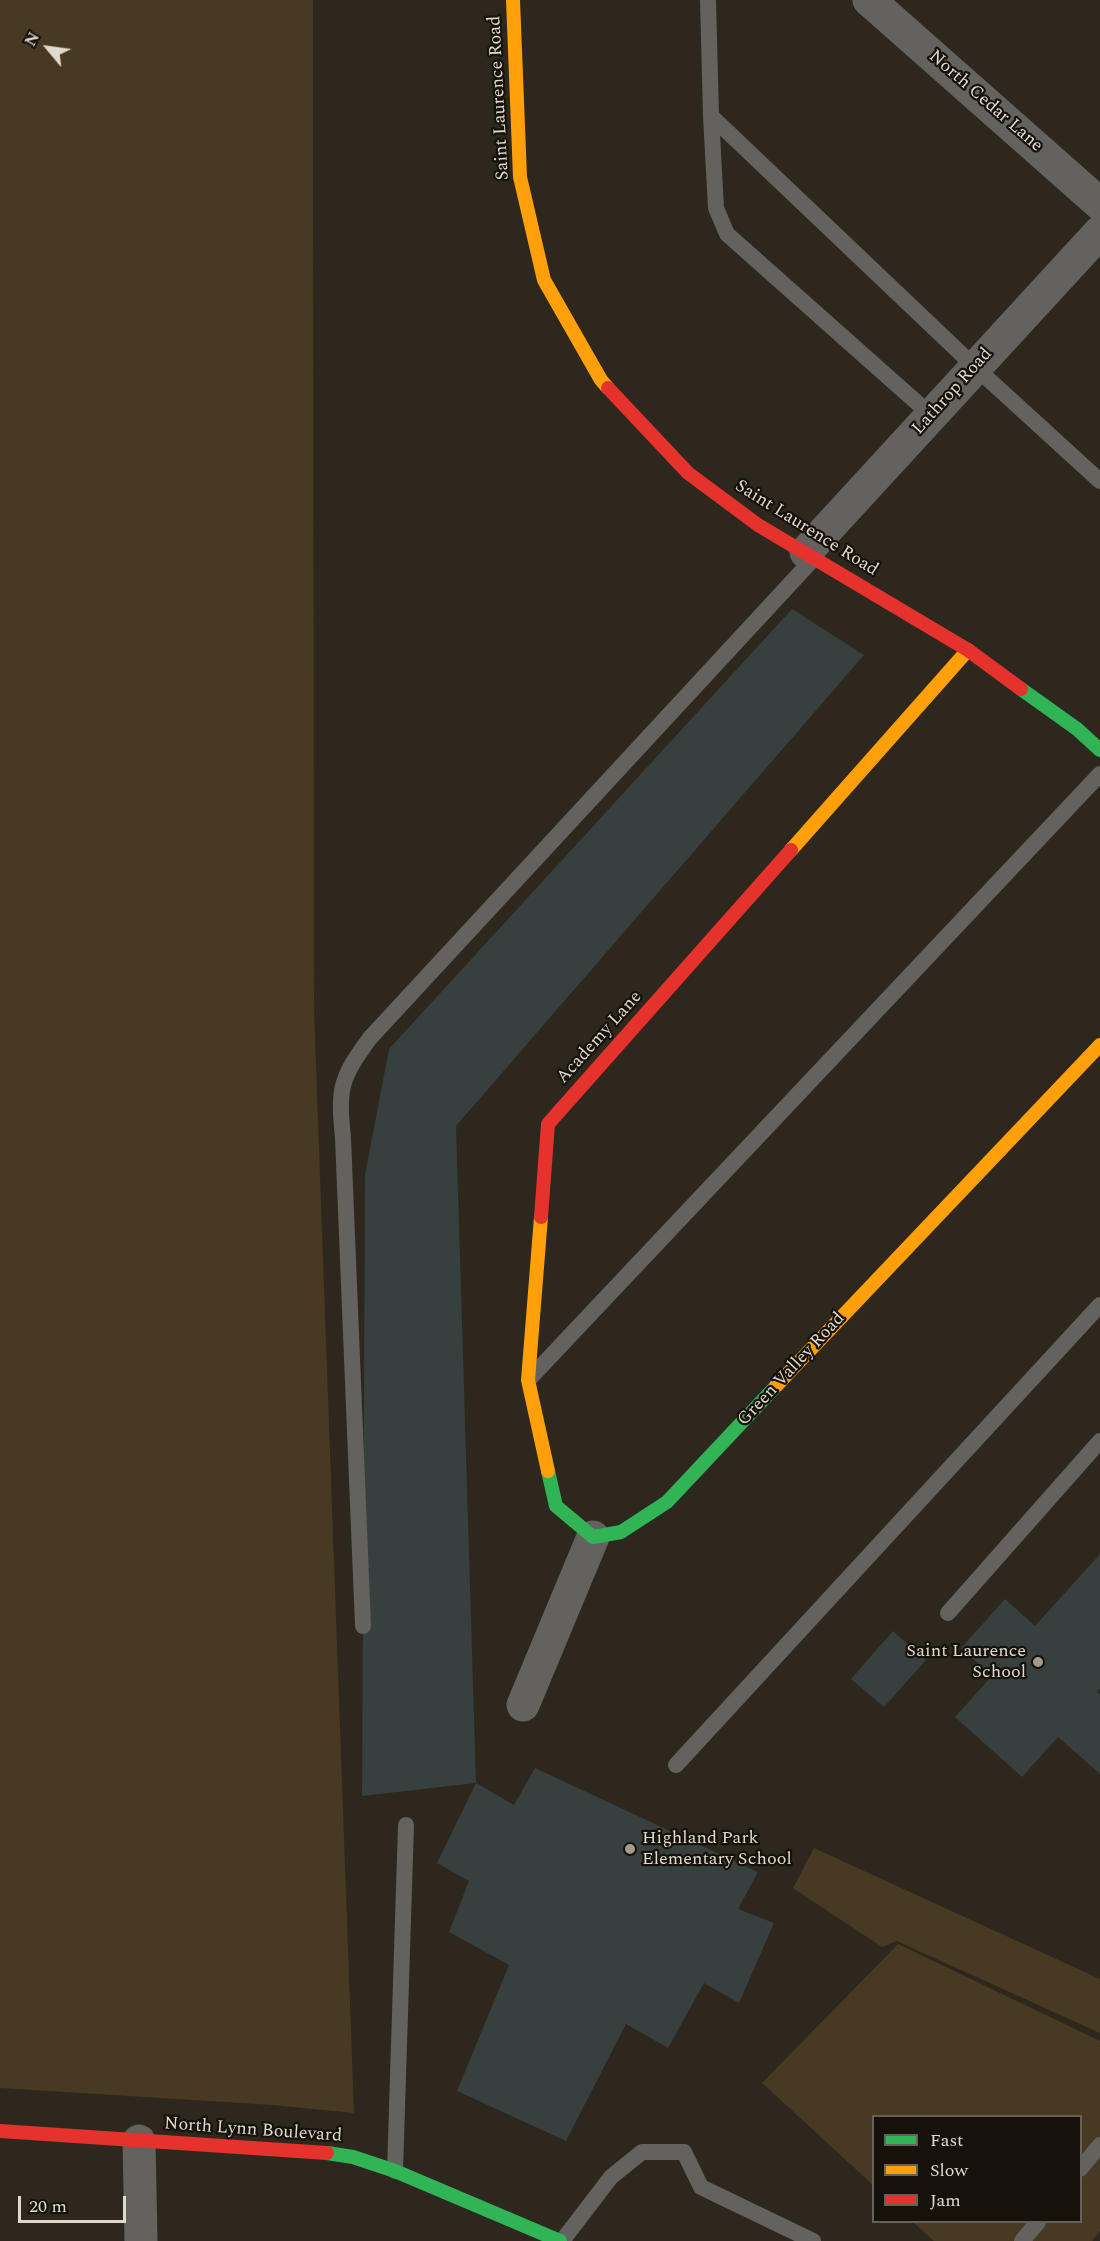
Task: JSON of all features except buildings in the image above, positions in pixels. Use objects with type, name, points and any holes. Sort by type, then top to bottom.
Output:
[{"type":"street","name":"Saint Laurence Road","points":[[513,0],[520,177],[544,280],[601,380],[688,473],[758,525],[968,650],[1077,729],[1100,750]]},
{"type":"street","name":"North Cedar Lane","points":[[869,0],[1100,204]]},
{"type":"street","name":"Lathrop Road","points":[[811,555],[975,367],[1100,232]]},
{"type":"street","name":"Academy Lane","points":[[593,1538],[556,1506],[528,1380],[548,1124],[968,650]]},
{"type":"street","name":"Green Valley Road","points":[[593,1538],[621,1533],[668,1502],[1100,1046]]},
{"type":"street","points":[[523,1705],[593,1538]]},
{"type":"street","name":"North Lynn Boulevard","points":[[0,2131],[314,2151],[353,2157],[395,2171],[561,2241]]},
{"type":"street","points":[[139,2140],[141,2241]]},
{"type":"lane","points":[[708,0],[711,116],[717,208],[727,234],[932,416]]},
{"type":"lane","points":[[711,116],[975,367],[1100,481]]},
{"type":"lane","points":[[363,1626],[340,1103],[344,1078],[370,1038],[811,555]]},
{"type":"lane","points":[[528,1380],[1100,774]]},
{"type":"lane","points":[[676,1765],[1100,1305]]},
{"type":"lane","points":[[948,1613],[1100,1441]]},
{"type":"lane","points":[[395,2171],[406,1825]]},
{"type":"lane","points":[[1082,2167],[1100,2145]]},
{"type":"lane","points":[[561,2241],[611,2177],[642,2152],[684,2152],[701,2187],[813,2241]]},
{"type":"lane","points":[[1022,2241],[1037,2223]]},
{"type":"shaded area","points":[[0,0],[313,0],[314,1010],[354,2113],[272,2105],[0,2088]]},
{"type":"shaded area","points":[[814,1848],[1100,1979],[1100,2033],[897,1941],[882,1947],[793,1888]]},
{"type":"shaded area","points":[[898,1944],[1100,2041],[1100,2231],[1092,2241],[934,2241],[914,2223],[1082,2223],[1082,2115],[872,2115],[872,2184],[762,2083]]},
{"type":"traffic: fast","points":[[1021,689],[1077,729],[1100,750]]},
{"type":"traffic: fast","points":[[548,1471],[556,1506],[593,1537],[621,1532],[667,1502],[776,1386]]},
{"type":"traffic: fast","points":[[327,2153],[353,2157],[395,2171],[560,2241]]},
{"type":"traffic: slow","points":[[513,0],[520,177],[544,280],[601,380],[608,388]]},
{"type":"traffic: slow","points":[[791,850],[968,650]]},
{"type":"traffic: slow","points":[[776,1386],[1100,1045]]},
{"type":"traffic: slow","points":[[541,1217],[528,1380],[548,1471]]},
{"type":"traffic: jam","points":[[608,388],[688,473],[758,525],[968,650],[1021,689]]},
{"type":"traffic: jam","points":[[541,1217],[548,1124],[791,850]]},
{"type":"traffic: jam","points":[[0,2131],[327,2153]]},
{"type":"place","name":"Saint Laurence School","points":[[1038,1662]]},
{"type":"place","name":"Highland Park Elementary School","points":[[630,1849]]}]
